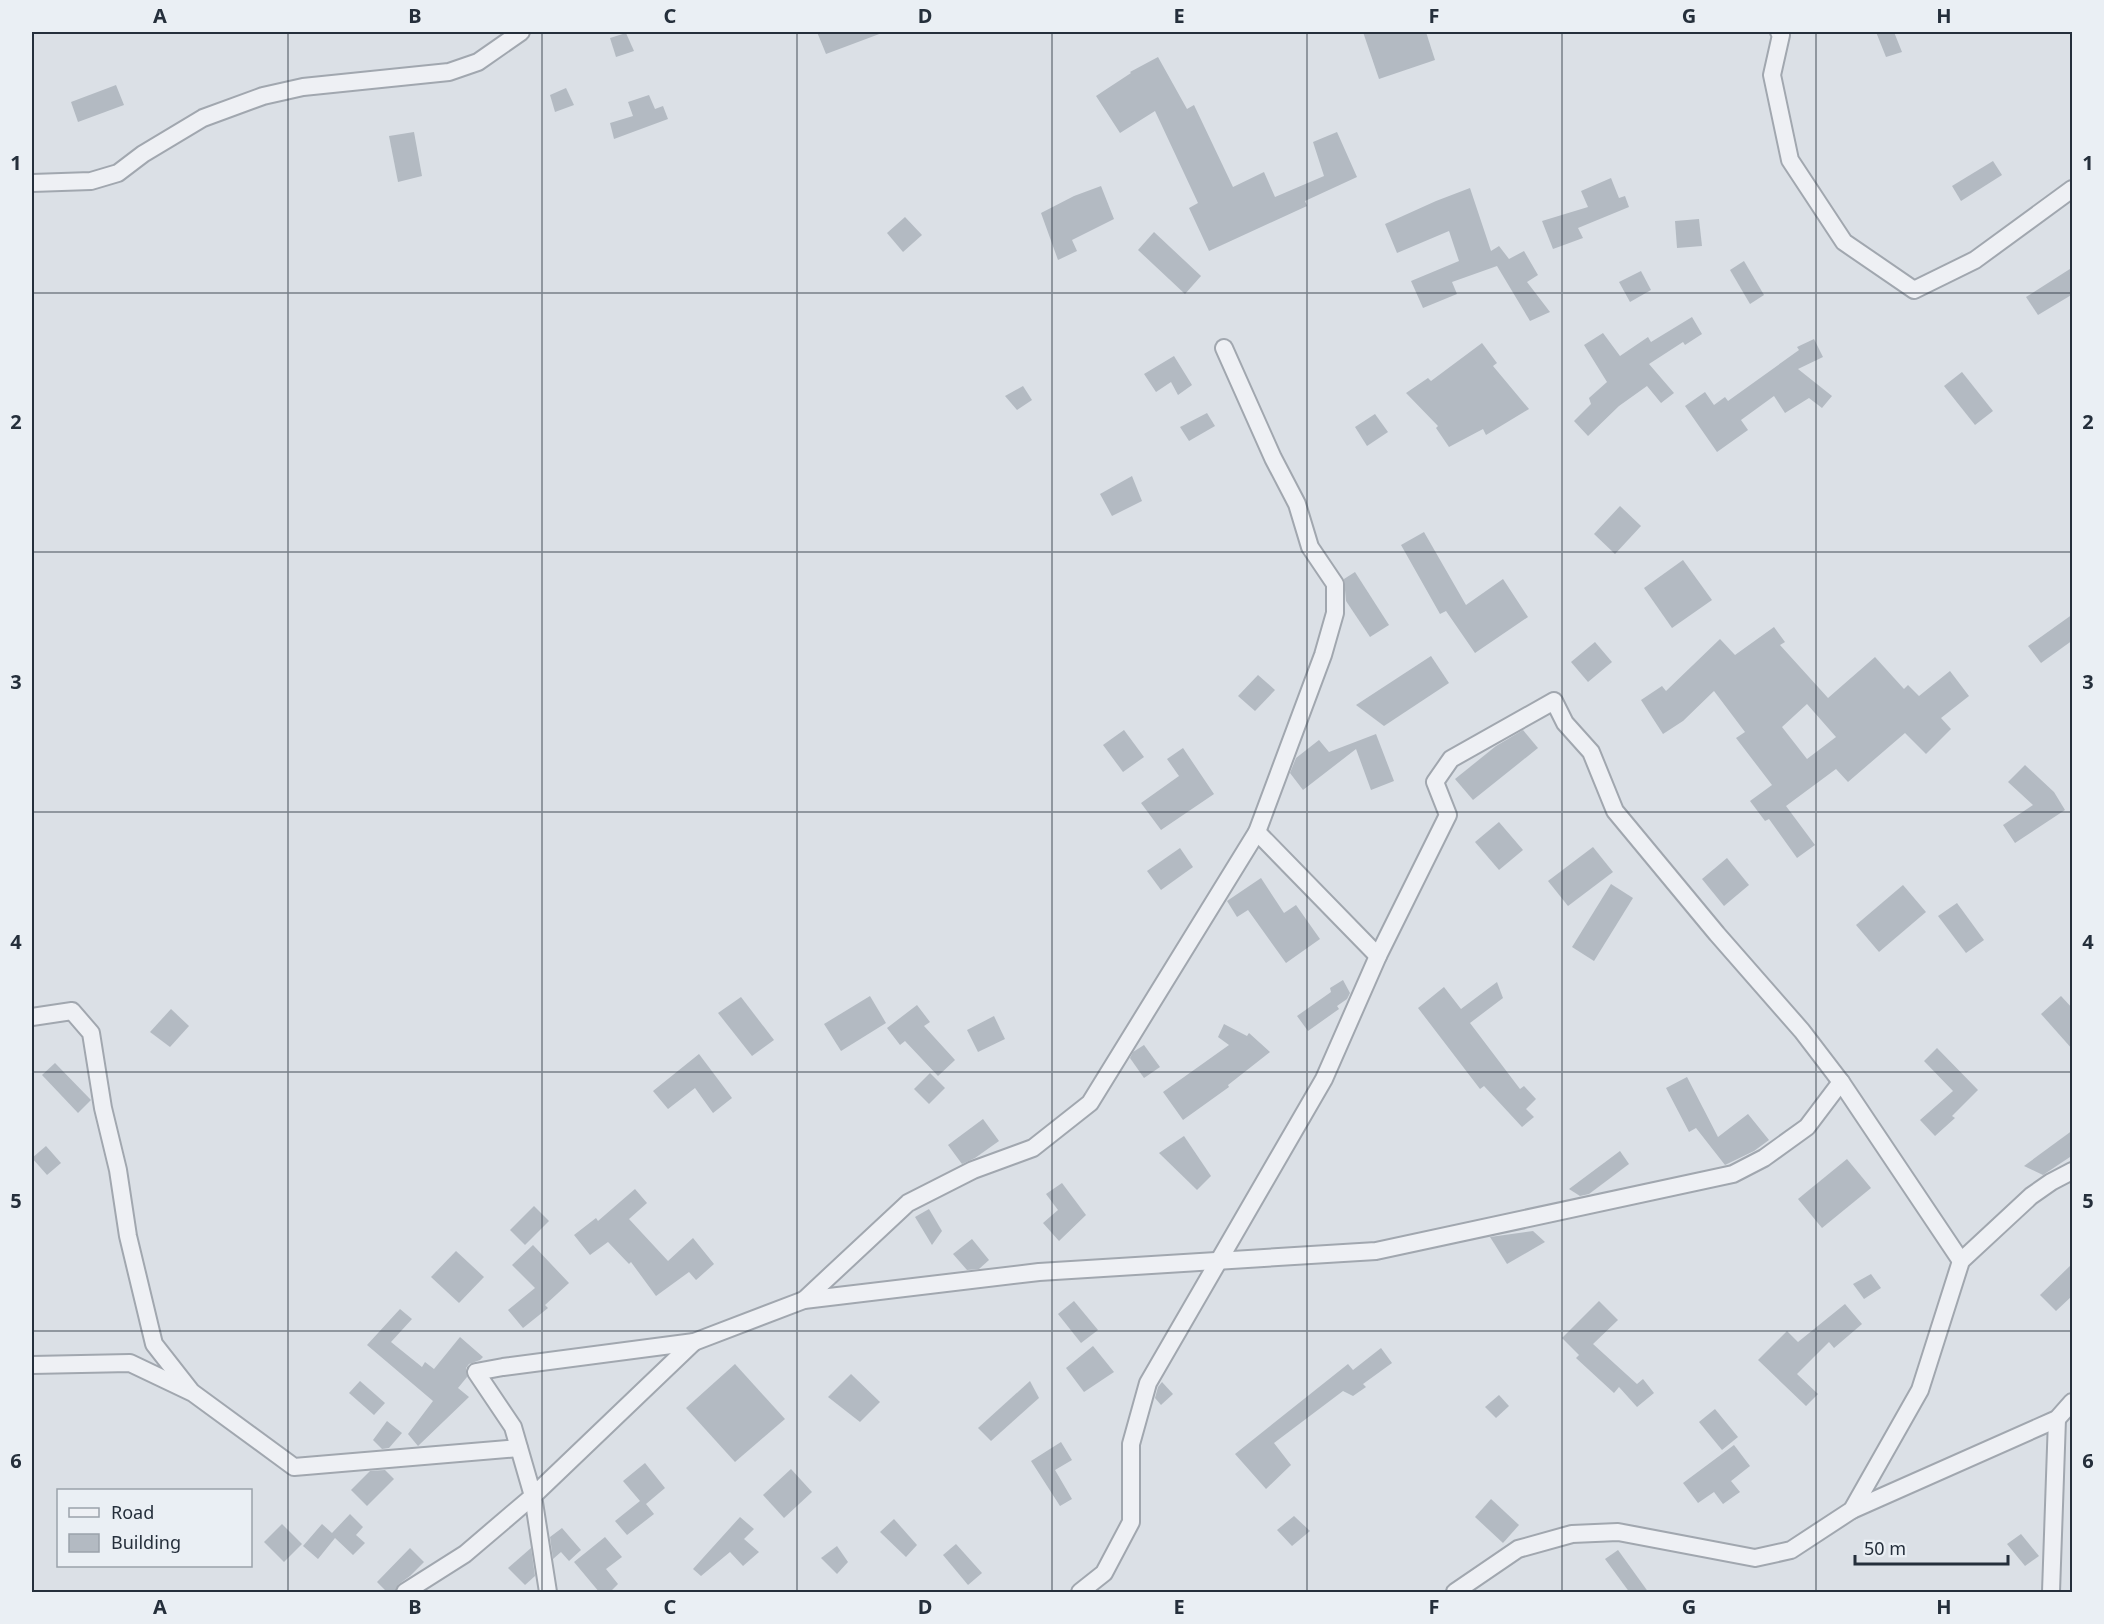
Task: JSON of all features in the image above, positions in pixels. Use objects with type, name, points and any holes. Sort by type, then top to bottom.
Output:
[{"type":"street","points":[[32,183],[91,181],[117,173],[143,154],[202,118],[263,96],[303,87],[450,72],[478,62],[521,32]]},
{"type":"street","points":[[1779,32],[1772,75],[1790,160],[1844,242],[1914,290],[1975,260],[2073,189]]},
{"type":"street","points":[[804,1300],[908,1203],[973,1170],[1033,1148],[1090,1103],[1257,832],[1323,655],[1335,613],[1335,584],[1310,547],[1297,504],[1273,458],[1224,348]]},
{"type":"street","points":[[1080,1593],[1104,1573],[1131,1522],[1131,1444],[1148,1383],[1324,1079],[1378,956],[1448,815],[1435,782],[1451,759],[1554,701],[1565,723],[1591,752],[1615,811],[1717,934],[1802,1031],[1841,1082],[1961,1261]]},
{"type":"street","points":[[1257,832],[1378,956]]},
{"type":"street","points":[[32,1017],[72,1011],[91,1033],[103,1108],[118,1170],[128,1236],[154,1344],[193,1393]]},
{"type":"street","points":[[548,1593],[533,1496],[513,1427],[476,1372],[694,1342],[804,1300],[1039,1272],[1376,1251],[1733,1174],[1764,1158],[1807,1127],[1841,1082]]},
{"type":"street","points":[[1852,1510],[1920,1390],[1961,1261],[2031,1196],[2051,1182],[2073,1171]]},
{"type":"street","points":[[405,1593],[465,1554],[533,1496],[694,1342]]},
{"type":"street","points":[[32,1365],[130,1363],[193,1393],[294,1467],[519,1448]]},
{"type":"street","points":[[1455,1593],[1518,1549],[1572,1534],[1618,1532],[1755,1558],[1791,1550],[1852,1510],[2057,1419],[2073,1402]]},
{"type":"street","points":[[2052,1593],[2057,1419]]},
{"type":"building","points":[[817,32],[881,32],[882,33],[826,54]]},
{"type":"building","points":[[1363,32],[1426,32],[1435,60],[1379,79]]},
{"type":"building","points":[[1876,32],[1894,32],[1902,52],[1886,57]]},
{"type":"building","points":[[626,33],[634,51],[616,57],[610,38]]},
{"type":"building","points":[[1158,57],[1187,109],[1194,105],[1233,187],[1264,172],[1275,197],[1324,176],[1313,142],[1337,132],[1357,177],[1305,201],[1307,206],[1209,251],[1189,208],[1198,203],[1155,111],[1120,133],[1096,96],[1130,72]]},
{"type":"building","points":[[116,85],[124,105],[78,122],[71,102]]},
{"type":"building","points":[[566,88],[574,105],[555,112],[550,95]]},
{"type":"building","points":[[649,95],[655,109],[663,106],[668,119],[614,139],[610,123],[633,116],[628,102]]},
{"type":"building","points":[[414,132],[422,176],[398,182],[389,136]]},
{"type":"building","points":[[1993,161],[2002,175],[1961,201],[1952,186]]},
{"type":"building","points":[[1611,178],[1619,198],[1625,196],[1629,207],[1578,228],[1583,238],[1553,249],[1542,221],[1588,207],[1581,191]]},
{"type":"building","points":[[1101,186],[1114,219],[1072,240],[1077,251],[1058,260],[1041,213],[1074,196]]},
{"type":"building","points":[[1470,188],[1491,251],[1499,246],[1509,259],[1524,251],[1538,275],[1527,282],[1550,312],[1530,321],[1497,266],[1452,282],[1457,294],[1423,308],[1411,281],[1459,261],[1449,231],[1397,253],[1385,224]]},
{"type":"building","points":[[905,217],[922,235],[903,252],[887,233]]},
{"type":"building","points":[[1699,219],[1702,246],[1677,248],[1675,221]]},
{"type":"building","points":[[1154,232],[1201,276],[1185,294],[1138,250]]},
{"type":"building","points":[[1744,261],[1764,295],[1750,304],[1730,270]]},
{"type":"building","points":[[2073,267],[2073,294],[2038,315],[2026,297]]},
{"type":"building","points":[[1641,271],[1651,290],[1630,302],[1619,282]]},
{"type":"building","points":[[1692,317],[1702,334],[1685,345],[1683,342],[1649,364],[1674,393],[1661,403],[1647,386],[1619,406],[1588,436],[1574,421],[1591,404],[1589,398],[1607,382],[1584,345],[1603,333],[1620,356],[1648,337],[1651,342]]},
{"type":"building","points":[[1814,339],[1823,357],[1798,369],[1832,396],[1822,408],[1809,398],[1785,413],[1774,396],[1741,420],[1748,430],[1717,452],[1685,406],[1705,392],[1714,405],[1725,397],[1728,401],[1799,350],[1797,347]]},
{"type":"building","points":[[1482,343],[1497,363],[1493,366],[1529,409],[1486,435],[1483,429],[1449,447],[1436,428],[1438,426],[1406,393],[1428,378],[1431,381]]},
{"type":"building","points":[[1174,356],[1192,385],[1178,395],[1171,382],[1156,392],[1144,374]]},
{"type":"building","points":[[1962,372],[1993,411],[1975,425],[1944,386]]},
{"type":"building","points":[[1023,386],[1032,400],[1017,410],[1005,396]]},
{"type":"building","points":[[1207,413],[1215,426],[1189,441],[1180,427]]},
{"type":"building","points":[[1375,414],[1388,432],[1367,446],[1355,427]]},
{"type":"building","points":[[1132,476],[1142,501],[1112,516],[1100,494]]},
{"type":"building","points":[[1620,506],[1641,526],[1615,554],[1594,534]]},
{"type":"building","points":[[1424,532],[1466,605],[1503,579],[1528,617],[1475,653],[1446,611],[1440,614],[1401,545]]},
{"type":"building","points":[[1683,560],[1712,600],[1672,628],[1644,588]]},
{"type":"building","points":[[1355,572],[1389,625],[1370,637],[1346,601],[1344,579]]},
{"type":"building","points":[[2073,614],[2073,640],[2041,663],[2028,646]]},
{"type":"building","points":[[1774,627],[1785,642],[1780,645],[1828,698],[1875,657],[1904,689],[1908,685],[1919,696],[1950,671],[1969,696],[1941,718],[1951,729],[1926,754],[1905,733],[1848,782],[1836,769],[1786,806],[1815,845],[1797,858],[1769,819],[1765,821],[1750,801],[1772,785],[1736,738],[1745,732],[1714,691],[1683,721],[1663,734],[1641,700],[1662,686],[1666,691],[1720,639],[1735,655]],"holes":[[[1807,704],[1836,737],[1807,759],[1782,727]]]},
{"type":"building","points":[[1595,642],[1612,662],[1588,682],[1571,662]]},
{"type":"building","points":[[1431,656],[1449,683],[1384,726],[1356,705]]},
{"type":"building","points":[[1258,675],[1275,690],[1255,711],[1238,696]]},
{"type":"building","points":[[1124,730],[1144,757],[1123,772],[1103,745]]},
{"type":"building","points":[[1523,730],[1538,748],[1473,800],[1455,779],[1496,746]]},
{"type":"building","points":[[1376,734],[1394,781],[1371,790],[1356,749],[1303,790],[1290,773],[1296,758],[1319,740],[1329,752]]},
{"type":"building","points":[[1183,748],[1214,794],[1161,830],[1141,803],[1179,776],[1167,759]]},
{"type":"building","points":[[2025,765],[2054,792],[2065,810],[2015,843],[2003,825],[2033,805],[2008,782]]},
{"type":"building","points":[[1499,822],[1523,850],[1499,870],[1475,842]]},
{"type":"building","points":[[1593,847],[1613,872],[1568,906],[1548,881]]},
{"type":"building","points":[[1180,848],[1193,867],[1161,890],[1147,871]]},
{"type":"building","points":[[1727,858],[1749,885],[1724,906],[1702,879]]},
{"type":"building","points":[[1261,878],[1284,913],[1296,905],[1320,939],[1286,963],[1248,910],[1237,917],[1227,901]]},
{"type":"building","points":[[1611,884],[1633,898],[1594,961],[1572,947]]},
{"type":"building","points":[[1903,885],[1926,912],[1879,952],[1856,925]]},
{"type":"building","points":[[1957,903],[1984,940],[1966,953],[1938,916]]},
{"type":"building","points":[[1343,980],[1350,993],[1347,999],[1337,1006],[1339,1009],[1308,1031],[1297,1016],[1331,992],[1330,988]]},
{"type":"building","points":[[1497,982],[1503,998],[1470,1023],[1520,1089],[1524,1086],[1536,1099],[1526,1109],[1534,1117],[1522,1127],[1484,1086],[1480,1089],[1418,1008],[1444,987],[1461,1009]]},
{"type":"building","points":[[870,996],[886,1023],[841,1051],[824,1024]]},
{"type":"building","points":[[2061,996],[2073,1009],[2073,1050],[2041,1014]]},
{"type":"building","points":[[741,997],[774,1040],[752,1056],[718,1013]]},
{"type":"building","points":[[917,1005],[930,1022],[924,1026],[955,1060],[938,1076],[905,1041],[900,1045],[887,1028]]},
{"type":"building","points":[[171,1009],[189,1026],[170,1047],[150,1032]]},
{"type":"building","points":[[994,1016],[1005,1039],[978,1052],[967,1030]]},
{"type":"building","points":[[1224,1024],[1247,1036],[1249,1033],[1270,1052],[1228,1085],[1229,1087],[1183,1120],[1163,1092],[1229,1045],[1218,1037]]},
{"type":"building","points":[[1144,1045],[1160,1067],[1144,1078],[1130,1058],[1133,1052]]},
{"type":"building","points":[[1937,1048],[1978,1090],[1952,1116],[1955,1118],[1935,1136],[1920,1120],[1953,1091],[1924,1061]]},
{"type":"building","points":[[699,1054],[732,1098],[713,1113],[695,1088],[668,1109],[653,1091]]},
{"type":"building","points":[[55,1063],[91,1100],[78,1113],[42,1075]]},
{"type":"building","points":[[930,1073],[945,1088],[929,1104],[914,1089]]},
{"type":"building","points":[[1687,1077],[1718,1137],[1748,1114],[1769,1140],[1754,1151],[1725,1165],[1696,1128],[1689,1132],[1666,1088]]},
{"type":"building","points":[[983,1119],[999,1141],[962,1164],[948,1145]]},
{"type":"building","points":[[2073,1130],[2073,1155],[2043,1175],[2024,1166]]},
{"type":"building","points":[[1184,1136],[1211,1176],[1197,1190],[1159,1153]]},
{"type":"building","points":[[46,1146],[61,1163],[47,1175],[32,1158]]},
{"type":"building","points":[[1620,1151],[1629,1164],[1589,1194],[1580,1196],[1569,1189]]},
{"type":"building","points":[[1847,1159],[1871,1188],[1822,1228],[1798,1199]]},
{"type":"building","points":[[1062,1183],[1086,1215],[1059,1241],[1043,1223],[1058,1210],[1046,1194]]},
{"type":"building","points":[[635,1189],[647,1203],[629,1219],[668,1261],[693,1238],[714,1264],[696,1280],[689,1272],[656,1296],[631,1262],[629,1264],[608,1242],[590,1255],[574,1235],[596,1218],[598,1221]]},
{"type":"building","points":[[534,1206],[549,1221],[525,1245],[510,1230]]},
{"type":"building","points":[[929,1209],[942,1231],[932,1245],[915,1217]]},
{"type":"building","points":[[1533,1231],[1545,1242],[1507,1264],[1490,1237]]},
{"type":"building","points":[[972,1239],[989,1260],[979,1269],[967,1270],[953,1254]]},
{"type":"building","points":[[533,1245],[569,1283],[545,1305],[548,1308],[523,1328],[508,1310],[535,1288],[512,1265]]},
{"type":"building","points":[[456,1251],[484,1277],[459,1303],[431,1277]]},
{"type":"building","points":[[2073,1263],[2073,1295],[2056,1311],[2040,1295]]},
{"type":"building","points":[[1871,1274],[1881,1288],[1864,1299],[1853,1284]]},
{"type":"building","points":[[1074,1301],[1098,1330],[1081,1343],[1058,1314]]},
{"type":"building","points":[[1599,1301],[1618,1320],[1593,1344],[1637,1384],[1643,1379],[1654,1393],[1637,1407],[1619,1387],[1614,1393],[1576,1358],[1579,1355],[1562,1338]]},
{"type":"building","points":[[1845,1304],[1862,1324],[1834,1348],[1829,1342],[1797,1374],[1818,1394],[1806,1406],[1758,1360],[1787,1331],[1798,1342]]},
{"type":"building","points":[[400,1309],[412,1319],[391,1342],[422,1367],[425,1362],[434,1369],[460,1337],[483,1357],[469,1364],[466,1368],[467,1377],[458,1388],[469,1397],[418,1446],[408,1434],[433,1401],[367,1345]]},
{"type":"building","points":[[1093,1346],[1114,1372],[1084,1392],[1066,1368]]},
{"type":"building","points":[[1381,1348],[1392,1363],[1363,1384],[1366,1387],[1353,1396],[1343,1391],[1274,1443],[1291,1465],[1266,1489],[1235,1454],[1348,1364],[1353,1370]]},
{"type":"building","points":[[735,1364],[785,1419],[735,1462],[686,1408]]},
{"type":"building","points":[[851,1374],[880,1402],[860,1422],[828,1397]]},
{"type":"building","points":[[360,1381],[385,1403],[374,1415],[349,1393]]},
{"type":"building","points":[[1030,1381],[1039,1398],[991,1441],[978,1428]]},
{"type":"building","points":[[1162,1382],[1173,1394],[1161,1405],[1155,1398]]},
{"type":"building","points":[[1499,1395],[1509,1406],[1496,1418],[1485,1407]]},
{"type":"building","points":[[1715,1409],[1738,1437],[1722,1450],[1699,1422]]},
{"type":"building","points":[[387,1421],[402,1433],[389,1448],[382,1449],[373,1440]]},
{"type":"building","points":[[1061,1442],[1072,1460],[1055,1470],[1072,1499],[1060,1506],[1031,1461]]},
{"type":"building","points":[[1734,1445],[1750,1466],[1731,1481],[1740,1492],[1723,1504],[1714,1492],[1698,1503],[1683,1483]]},
{"type":"building","points":[[645,1463],[665,1488],[646,1504],[654,1514],[627,1535],[615,1521],[640,1501],[623,1481]]},
{"type":"building","points":[[791,1469],[812,1492],[784,1518],[763,1495]]},
{"type":"building","points":[[385,1470],[394,1479],[367,1506],[351,1490],[370,1471]]},
{"type":"building","points":[[1491,1499],[1519,1525],[1503,1543],[1475,1517]]},
{"type":"building","points":[[350,1514],[363,1527],[356,1535],[365,1543],[353,1555],[335,1538],[318,1559],[303,1546],[322,1524],[332,1533]]},
{"type":"building","points":[[1294,1516],[1310,1531],[1292,1546],[1277,1530]]},
{"type":"building","points":[[740,1517],[754,1529],[744,1539],[759,1552],[743,1566],[730,1552],[701,1576],[693,1569]]},
{"type":"building","points":[[894,1519],[917,1545],[906,1557],[880,1532]]},
{"type":"building","points":[[282,1524],[302,1544],[284,1562],[264,1542]]},
{"type":"building","points":[[562,1528],[581,1550],[569,1561],[561,1552],[553,1559],[550,1537]]},
{"type":"building","points":[[2021,1534],[2039,1556],[2025,1566],[2007,1544]]},
{"type":"building","points":[[605,1537],[622,1557],[606,1569],[618,1584],[609,1593],[600,1593],[574,1562]]},
{"type":"building","points":[[956,1544],[982,1573],[968,1585],[943,1555]]},
{"type":"building","points":[[837,1546],[848,1562],[837,1574],[821,1558]]},
{"type":"building","points":[[410,1548],[424,1562],[399,1584],[395,1593],[388,1593],[377,1582]]},
{"type":"building","points":[[531,1548],[535,1576],[525,1585],[508,1568]]},
{"type":"building","points":[[1618,1550],[1649,1593],[1630,1593],[1605,1559]]}]
